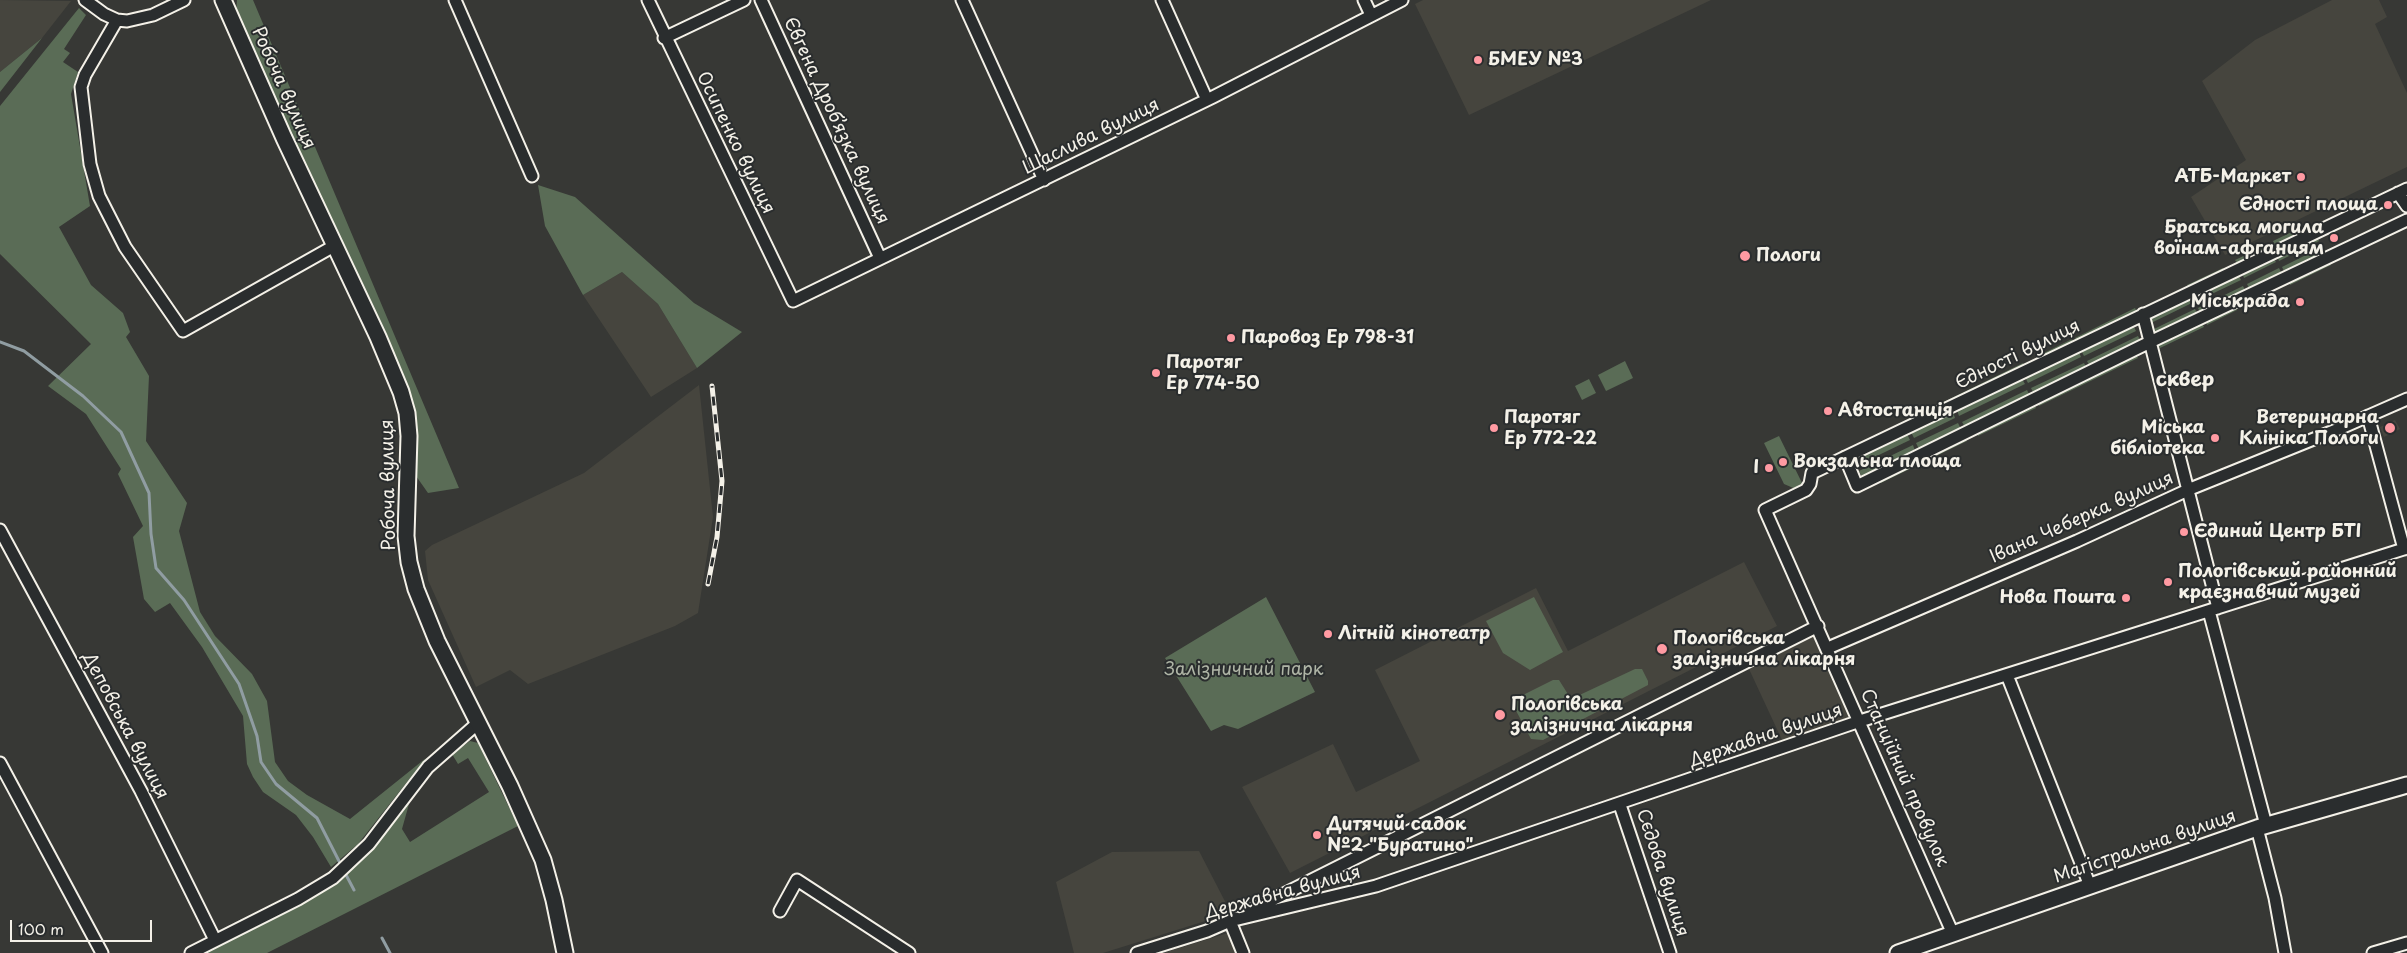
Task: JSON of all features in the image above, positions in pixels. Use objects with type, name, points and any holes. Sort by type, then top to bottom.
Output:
[{"type":"street","points":[[85,0],[98,11],[117,20],[143,18],[184,0]]},
{"type":"street","name":"Робоча вулиця","points":[[223,0],[334,246],[388,358],[404,402],[410,447],[406,523],[411,571],[429,623],[543,860],[565,953]]},
{"type":"street","points":[[455,0],[532,176]]},
{"type":"street","name":"Осипенко вулиця","points":[[648,0],[664,38],[793,301]]},
{"type":"street","points":[[664,38],[744,0]]},
{"type":"street","name":"Євгена Дроб’язка вулиця","points":[[761,0],[880,258]]},
{"type":"street","points":[[962,0],[1044,180]]},
{"type":"street","points":[[1162,0],[1206,100]]},
{"type":"street","points":[[1364,0],[1371,15]]},
{"type":"street","name":"Щаслива вулиця","points":[[793,301],[1206,100],[1402,0]]},
{"type":"street","points":[[117,20],[85,75],[81,87],[91,170],[99,196],[124,247],[183,331],[334,246]]},
{"type":"street","points":[[2403,191],[2407,206]]},
{"type":"street","name":"Єдності вулиця","points":[[1845,457],[2403,191]]},
{"type":"street","points":[[1845,457],[1857,486],[2150,342],[2407,220]]},
{"type":"street","points":[[2143,314],[2190,489],[2214,610],[2262,827],[2285,953]]},
{"type":"street","name":"Івана Чеберка вулиця","points":[[1828,648],[2085,538],[2190,489],[2407,399]]},
{"type":"street","points":[[2368,416],[2406,549]]},
{"type":"street","name":"Станційний провулок","points":[[1845,457],[1812,472],[1810,484],[1806,490],[1765,510],[1828,648],[1953,934]]},
{"type":"street","name":"Деповська вулиця","points":[[0,530],[141,791],[216,940]]},
{"type":"street","name":"Державна вулиця","points":[[1137,953],[1207,931],[1230,921],[1371,888],[1620,805],[1860,721],[2406,549]]},
{"type":"street","points":[[1243,953],[1230,921],[1818,626]]},
{"type":"street","points":[[2007,675],[2090,886]]},
{"type":"street","points":[[191,953],[310,893],[337,874],[369,844],[428,767],[478,723]]},
{"type":"street","points":[[0,763],[102,953]]},
{"type":"street","name":"Магістральна вулиця","points":[[1898,953],[2262,827],[2407,786]]},
{"type":"street","name":"Сєдова вулиця","points":[[1620,805],[1670,953]]},
{"type":"street","points":[[780,911],[797,880],[909,953]]},
{"type":"street","points":[[2373,953],[2407,943]]},
{"type":"shaded area","points":[[0,0],[71,1],[42,38],[0,72]]},
{"type":"shaded area","points":[[1423,0],[1711,0],[1469,115],[1415,4]]},
{"type":"shaded area","points":[[2332,0],[2379,0],[2387,17],[2375,24],[2407,93],[2407,167],[2225,255],[2191,197],[2246,160],[2202,81],[2255,40]]},
{"type":"shaded area","points":[[622,272],[658,304],[697,368],[651,397],[583,295]]},
{"type":"shaded area","points":[[699,385],[713,517],[698,613],[675,626],[528,684],[510,670],[476,687],[428,580],[425,551],[432,545],[584,473]]},
{"type":"shaded area","name":"Ветеринарна Клініка Пологи","points":[[2395,420],[2400,429],[2384,437],[2380,427]]},
{"type":"shaded area","name":"Пологівська залізнична лікарня","points":[[1744,562],[1777,626],[1290,873],[1242,787],[1333,744],[1356,792],[1420,761],[1375,670],[1536,588],[1568,651]]},
{"type":"shaded area","points":[[1813,636],[1849,718],[1782,740],[1749,669]]},
{"type":"shaded area","points":[[1199,851],[1231,913],[1103,953],[1074,953],[1056,882],[1112,852]]},
{"type":"shaded area","points":[[1228,933],[1237,953],[1163,953]]},
{"type":"green space","points":[[237,0],[253,0],[459,488],[428,493],[416,476],[417,440],[414,417],[240,34],[236,15]]},
{"type":"green space","points":[[79,8],[86,15],[64,49],[70,53],[63,62],[78,72],[71,94],[90,206],[59,227],[91,285],[123,313],[130,332],[126,337],[149,376],[146,441],[187,503],[179,531],[200,612],[215,636],[252,674],[267,701],[275,762],[288,781],[307,795],[350,819],[426,758],[358,844],[331,867],[313,837],[296,815],[263,792],[253,777],[247,764],[243,716],[202,647],[170,603],[155,612],[144,599],[133,537],[143,526],[118,474],[121,469],[86,414],[48,386],[91,344],[0,254],[0,106]]},
{"type":"green space","points":[[42,38],[0,92],[0,72]]},
{"type":"green space","points":[[538,185],[575,197],[694,303],[742,332],[697,368],[658,304],[622,272],[583,295],[545,226]]},
{"type":"green space","points":[[2304,226],[2306,229],[2275,245],[2273,241]]},
{"type":"green space","points":[[2317,236],[2319,241],[2279,261],[2277,255]]},
{"type":"green space","points":[[2269,244],[2270,247],[2237,263],[2235,260]]},
{"type":"green space","points":[[2322,247],[2325,253],[2285,273],[2282,267]]},
{"type":"green space","points":[[2273,257],[2276,262],[2244,278],[2242,272]]},
{"type":"green space","points":[[2329,261],[2331,265],[2290,285],[2288,281]]},
{"type":"green space","points":[[2223,268],[2224,271],[2189,288],[2187,285]]},
{"type":"green space","points":[[2279,268],[2282,274],[2250,290],[2247,284]]},
{"type":"green space","points":[[2238,274],[2241,280],[2195,302],[2193,296]]},
{"type":"green space","points":[[2243,286],[2246,292],[2201,314],[2198,308]]},
{"type":"green space","points":[[2189,298],[2192,303],[2151,323],[2148,318]]},
{"type":"green space","points":[[2235,307],[2237,310],[2207,325],[2206,321]]},
{"type":"green space","points":[[2135,308],[2137,312],[2077,341],[2075,338]]},
{"type":"green space","points":[[2195,309],[2198,315],[2157,335],[2154,329]]},
{"type":"green space","points":[[2202,323],[2204,327],[2160,348],[2158,344]]},
{"type":"green space","points":[[2133,325],[2136,331],[2084,356],[2081,350]]},
{"type":"green space","points":[[2138,336],[2141,342],[2090,367],[2087,361]]},
{"type":"green space","points":[[2072,339],[2074,343],[2039,359],[2038,356]]},
{"type":"green space","points":[[2079,352],[2081,357],[2028,383],[2025,377]]},
{"type":"green space","points":[[2136,355],[2138,358],[2039,406],[2038,403]]},
{"type":"green space","points":[[1625,361],[1633,378],[1606,391],[1598,375]]},
{"type":"green space","points":[[2023,363],[2025,366],[1913,421],[1911,418]]},
{"type":"green space","points":[[2084,363],[2087,369],[2034,394],[2031,388]]},
{"type":"green space","points":[[1589,379],[1596,393],[1582,400],[1575,386]]},
{"type":"green space","points":[[2022,379],[2025,384],[1959,416],[1957,410]]},
{"type":"green space","points":[[2027,390],[2030,396],[1965,427],[1962,422]]},
{"type":"green space","points":[[2034,404],[2036,408],[1978,436],[1977,432]]},
{"type":"green space","points":[[1953,412],[1955,418],[1914,438],[1911,432]]},
{"type":"green space","points":[[1958,423],[1961,429],[1919,449],[1916,443]]},
{"type":"green space","points":[[1907,434],[1910,440],[1856,466],[1854,460]]},
{"type":"green space","points":[[1779,436],[1804,487],[1798,490],[1784,484],[1764,443]]},
{"type":"green space","points":[[1965,438],[1967,441],[1881,483],[1879,479]]},
{"type":"green space","points":[[1913,445],[1915,451],[1862,477],[1859,471]]},
{"type":"green space","name":"Залізничний парк","points":[[1266,597],[1315,692],[1238,729],[1224,725],[1211,731],[1165,658]]},
{"type":"green space","points":[[1534,597],[1563,652],[1530,670],[1503,653],[1486,621]]},
{"type":"green space","points":[[1635,669],[1642,669],[1648,685],[1543,740],[1531,739],[1513,705],[1519,697],[1553,680],[1559,680],[1571,699]]},
{"type":"green space","points":[[470,741],[478,743],[518,826],[267,953],[199,953],[329,886],[347,873],[376,844],[409,804],[402,829],[410,842],[489,792],[468,758],[458,764],[452,754]]},
{"type":"waterway","points":[[0,342],[24,351],[83,396],[121,432],[149,493],[151,534],[156,568],[184,600],[239,684],[257,736],[261,762],[276,784],[317,818],[341,865]]},
{"type":"waterway","points":[[344,871],[354,890]]},
{"type":"waterway","points":[[382,938],[390,953]]},
{"type":"railway","points":[[708,584],[717,537],[722,481],[712,386]]},
{"type":"place","name":"БМЕУ №3","points":[[1478,60]]},
{"type":"place","name":"АТБ-Маркет","points":[[2301,177]]},
{"type":"place","name":"Єдності площа","points":[[2388,205]]},
{"type":"place","name":"Братська могила воїнам-афганцям","points":[[2334,238]]},
{"type":"place","name":"Пологи","points":[[1745,256]]},
{"type":"place","name":"Міськрада","points":[[2300,302]]},
{"type":"place","name":"Паровоз Ер 798-31","points":[[1231,338]]},
{"type":"place","name":"Паротяг Ер 774-50","points":[[1156,373]]},
{"type":"place","name":"Автостанція","points":[[1828,411]]},
{"type":"place","name":"Паротяг Ер 772-22","points":[[1494,428]]},
{"type":"place","name":"Ветеринарна Клініка Пологи","points":[[2390,428]]},
{"type":"place","name":"Міська бібліотека","points":[[2215,438]]},
{"type":"place","name":"Вокзальна площа","points":[[1783,462]]},
{"type":"place","name":"І","points":[[1769,468]]},
{"type":"place","name":"Єдиний Центр БТІ","points":[[2184,532]]},
{"type":"place","name":"Пологівський районний краєзнавчий музей","points":[[2168,582]]},
{"type":"place","name":"Нова Пошта","points":[[2126,598]]},
{"type":"place","name":"Літній кінотеатр","points":[[1328,634]]},
{"type":"place","name":"Пологiвська залiзнична лiкарня","points":[[1662,649]]},
{"type":"place","name":"Пологівська залізнична лікарня","points":[[1500,715]]},
{"type":"place","name":"Дитячий садок №2 \"Буратино\"","points":[[1317,835]]},
{"type":"district","name":"сквер","points":[[2185,380]]}]
